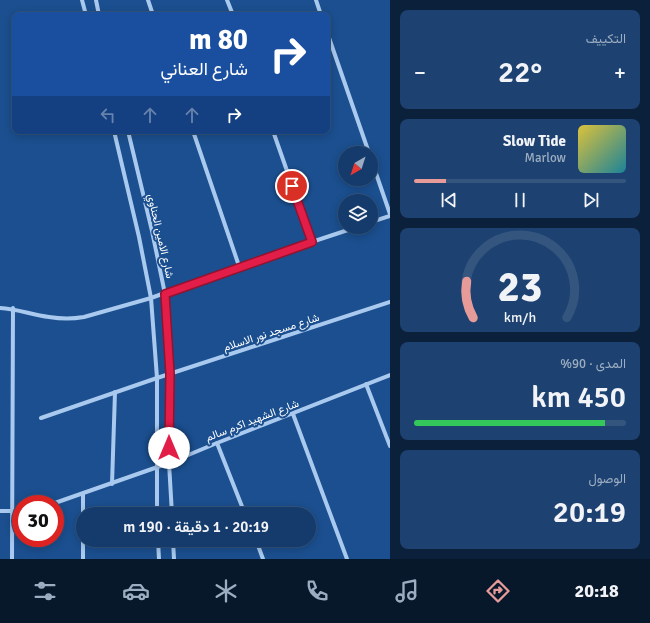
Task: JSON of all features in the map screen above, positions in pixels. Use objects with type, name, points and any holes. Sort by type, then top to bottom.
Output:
[{"type":"street","points":[[82,0],[85,12]]},
{"type":"street","points":[[96,0],[98,12]]},
{"type":"street","points":[[148,0],[152,12]]},
{"type":"street","points":[[227,0],[231,12]]},
{"type":"street","points":[[316,0],[320,12]]},
{"type":"street","points":[[330,41],[367,146]]},
{"type":"street","name":"شارع الامين الحناوي","points":[[115,134],[139,237],[151,298],[157,378],[158,507]]},
{"type":"street","name":"شارع الامين الحناوي","points":[[129,134],[152,231],[165,294],[170,374],[169,463],[172,507]]},
{"type":"street","points":[[194,134],[239,266]]},
{"type":"street","points":[[274,134],[312,242]]},
{"type":"street","points":[[378,180],[390,215],[378,219]]},
{"type":"street","points":[[0,308],[13,308],[48,317],[73,319],[84,317],[165,294],[239,266],[338,233]]},
{"type":"street","name":"شارع مسجد نور الاسلام","points":[[41,418],[157,378],[390,302]]},
{"type":"street","points":[[12,495],[13,308]]},
{"type":"street","name":"شارع الشهيد اكرم سالم","points":[[64,500],[158,468],[390,374]]},
{"type":"street","points":[[366,384],[390,446]]},
{"type":"street","points":[[112,484],[115,392]]},
{"type":"street","points":[[293,414],[347,559]]},
{"type":"street","points":[[217,443],[242,507]]},
{"type":"street","points":[[83,494],[83,507]]},
{"type":"street","points":[[0,511],[12,511]]},
{"type":"street","points":[[12,547],[12,559]]},
{"type":"street","points":[[83,547],[83,559]]},
{"type":"street","points":[[158,547],[159,559]]},
{"type":"street","points":[[173,547],[174,559]]},
{"type":"street","points":[[259,547],[263,559]]},
{"type":"route","points":[[169,448],[170,374],[165,294],[239,266],[312,242],[292,186]]}]
